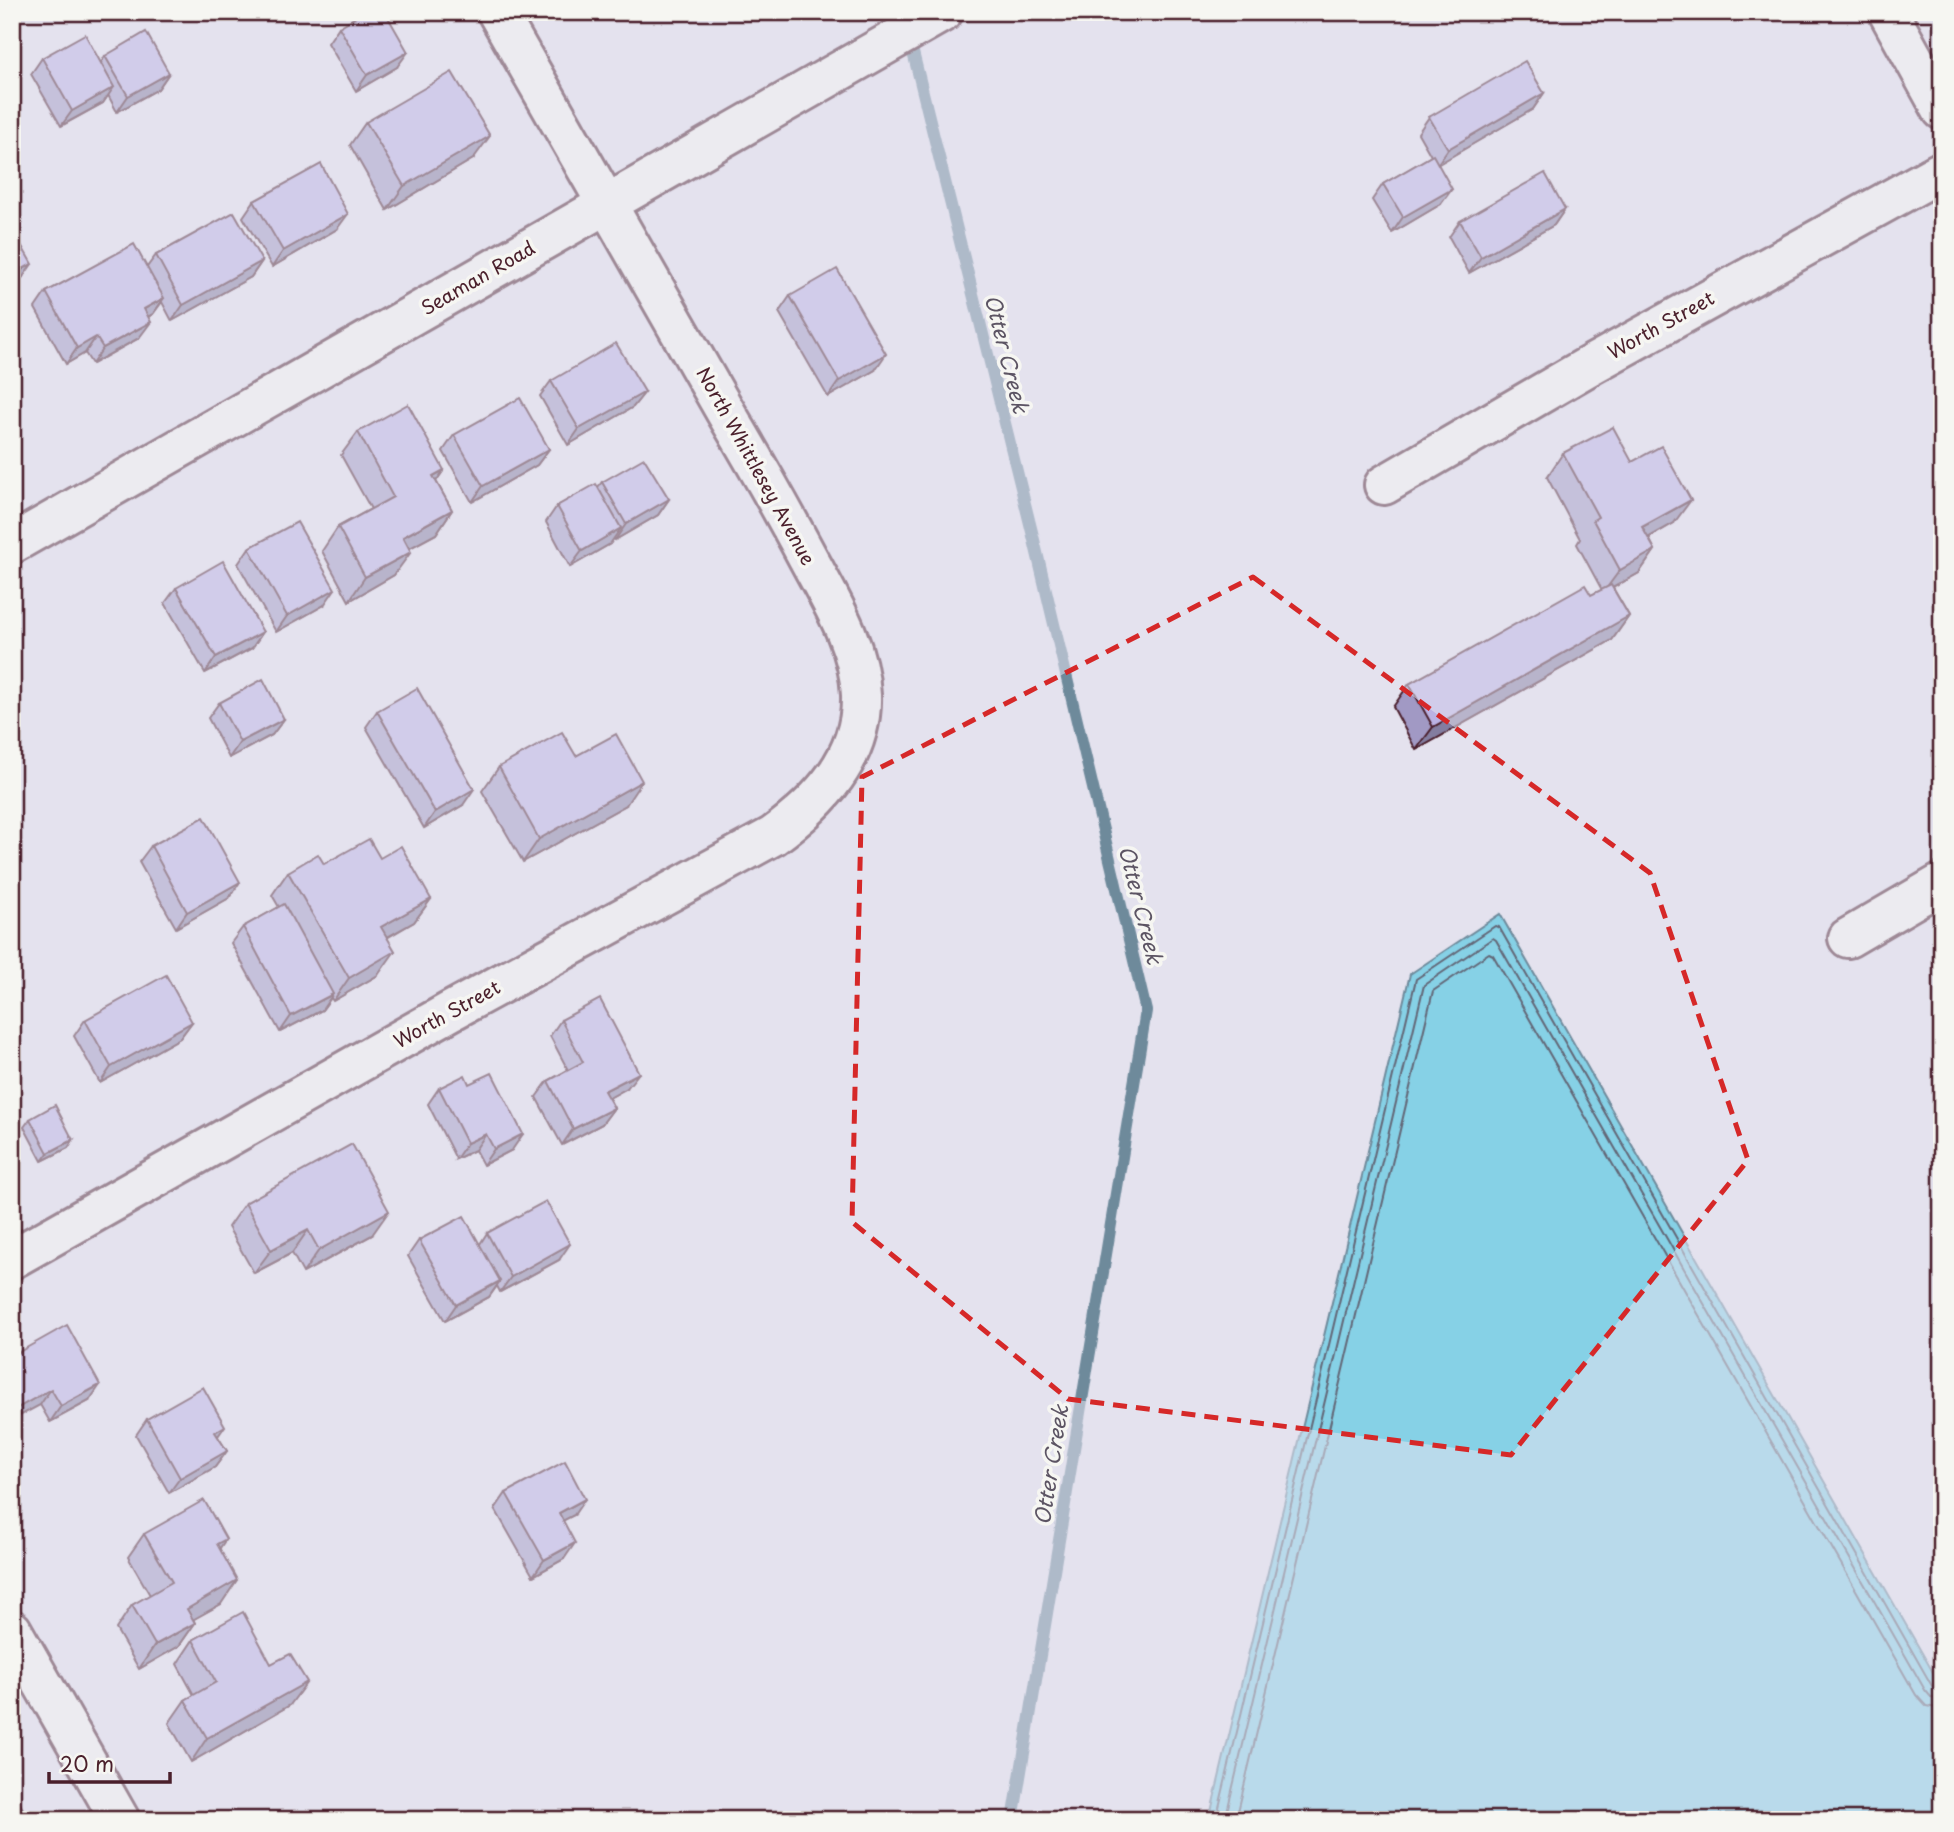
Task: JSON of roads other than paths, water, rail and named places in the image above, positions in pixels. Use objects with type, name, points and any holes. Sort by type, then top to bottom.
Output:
[{"type":"street","name":"North Whittlesey Avenue","points":[[497,12],[779,503],[835,607],[849,638],[858,669],[861,696],[854,741]]},
{"type":"street","name":"Seaman Road","points":[[12,544],[943,12]]},
{"type":"street","points":[[1888,12],[1942,110]]},
{"type":"street","name":"Worth Street","points":[[1384,485],[1599,360],[1942,171]]},
{"type":"street","name":"Worth Street","points":[[12,1259],[451,1011],[773,836],[819,799],[844,763],[854,741]]},
{"type":"street","points":[[1848,938],[1942,883]]},
{"type":"street","points":[[12,1630],[120,1820]]},
{"type":"water","points":[[1500,914],[1942,1688],[1942,1820],[1209,1820],[1410,974]]},
{"type":"waterway","name":"Otter Creek","points":[[903,12],[1034,540],[1146,1011],[1013,1820]]}]
